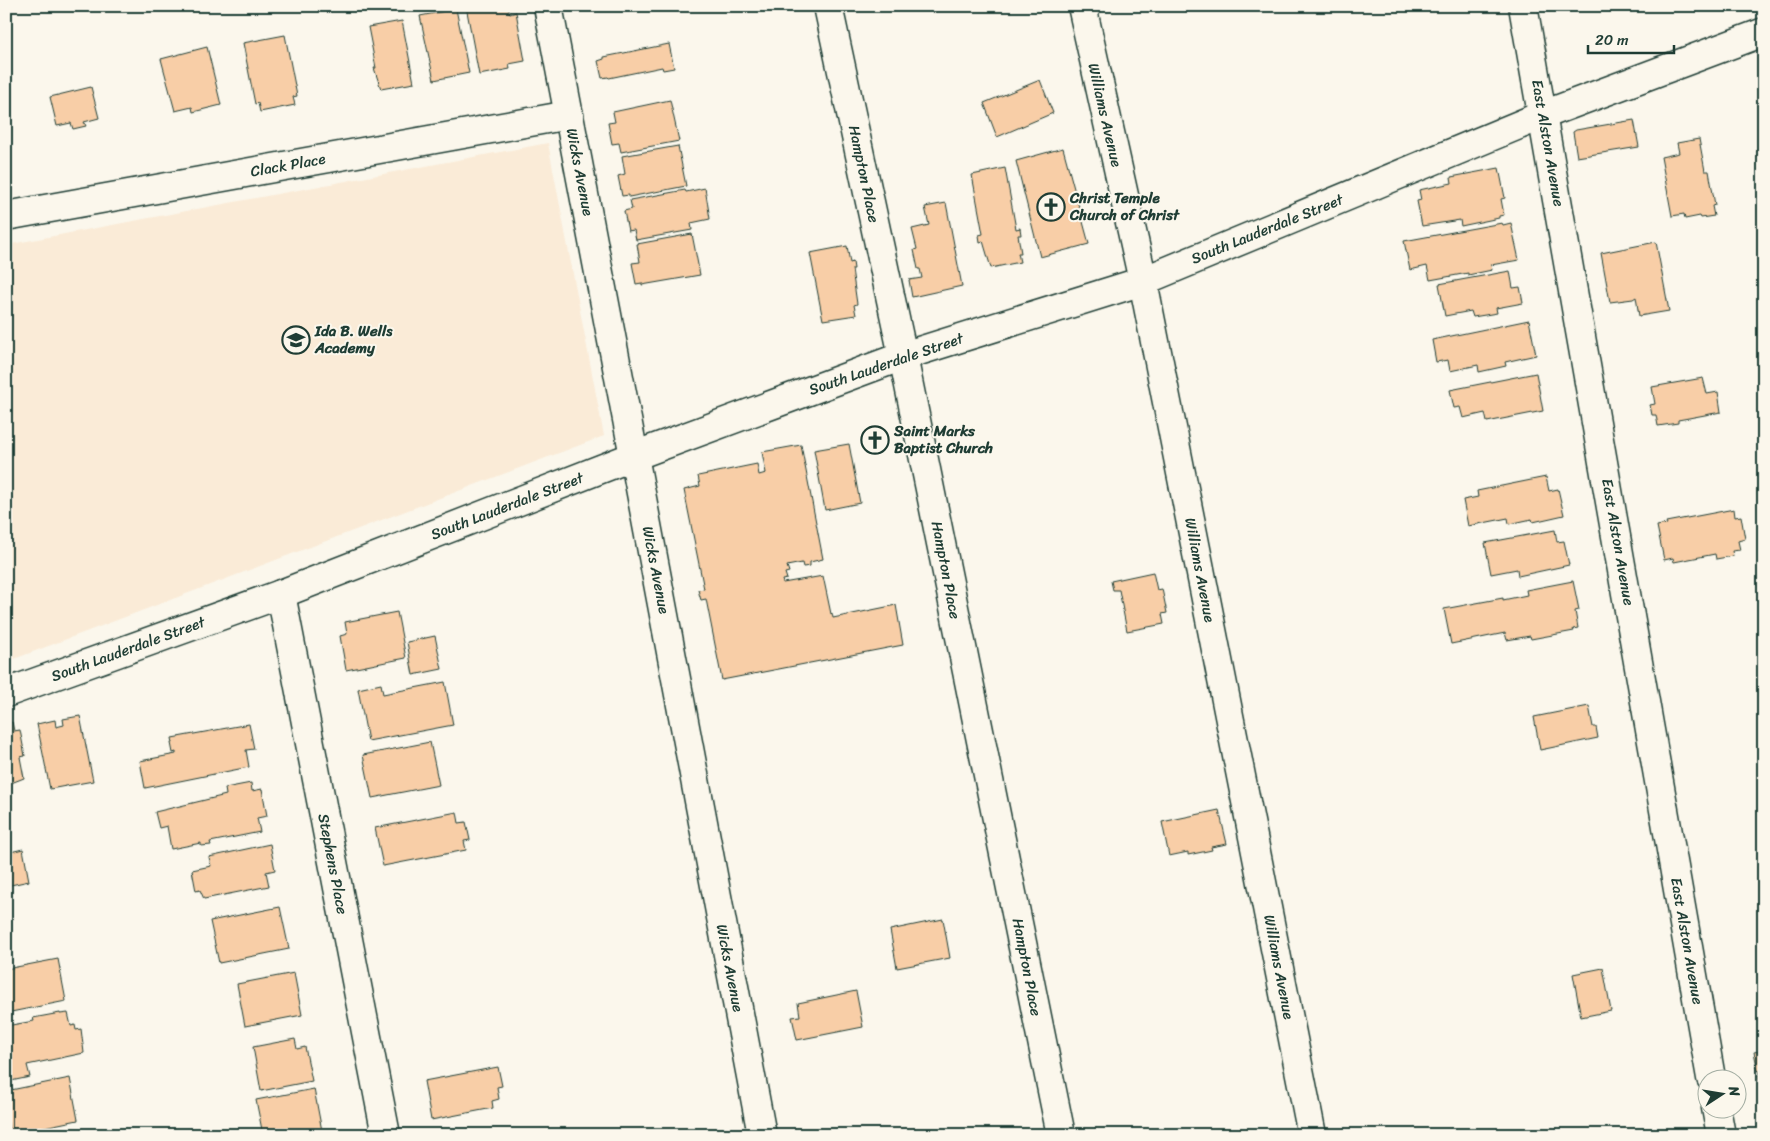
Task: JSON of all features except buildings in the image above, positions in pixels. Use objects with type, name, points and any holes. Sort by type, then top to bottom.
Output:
[{"type":"street","name":"Wicks Avenue","points":[[548,6],[762,1135]]},
{"type":"street","name":"Hampton Place","points":[[828,6],[903,356],[1061,1135]]},
{"type":"street","name":"Williams Avenue","points":[[1082,6],[1143,281],[1312,1135]]},
{"type":"street","name":"East Alston Avenue","points":[[1523,6],[1709,1068]]},
{"type":"street","name":"South Lauderdale Street","points":[[6,693],[281,594],[634,456],[903,356],[1143,281],[1543,115],[1764,32]]},
{"type":"street","name":"Clack Place","points":[[6,216],[569,114]]},
{"type":"street","name":"Stephens Place","points":[[281,594],[386,1135]]},
{"type":"street","points":[[1718,1118],[1721,1135]]},
{"type":"shaded area","name":"Ida B. Wells Academy","points":[[548,143],[604,436],[6,662],[6,245]]},
{"type":"place","name":"Christ Temple Church of Christ","points":[[1051,207]]},
{"type":"place","name":"Ida B. Wells Academy","points":[[296,340]]},
{"type":"place","name":"Saint Marks Baptist Church","points":[[875,440]]}]
